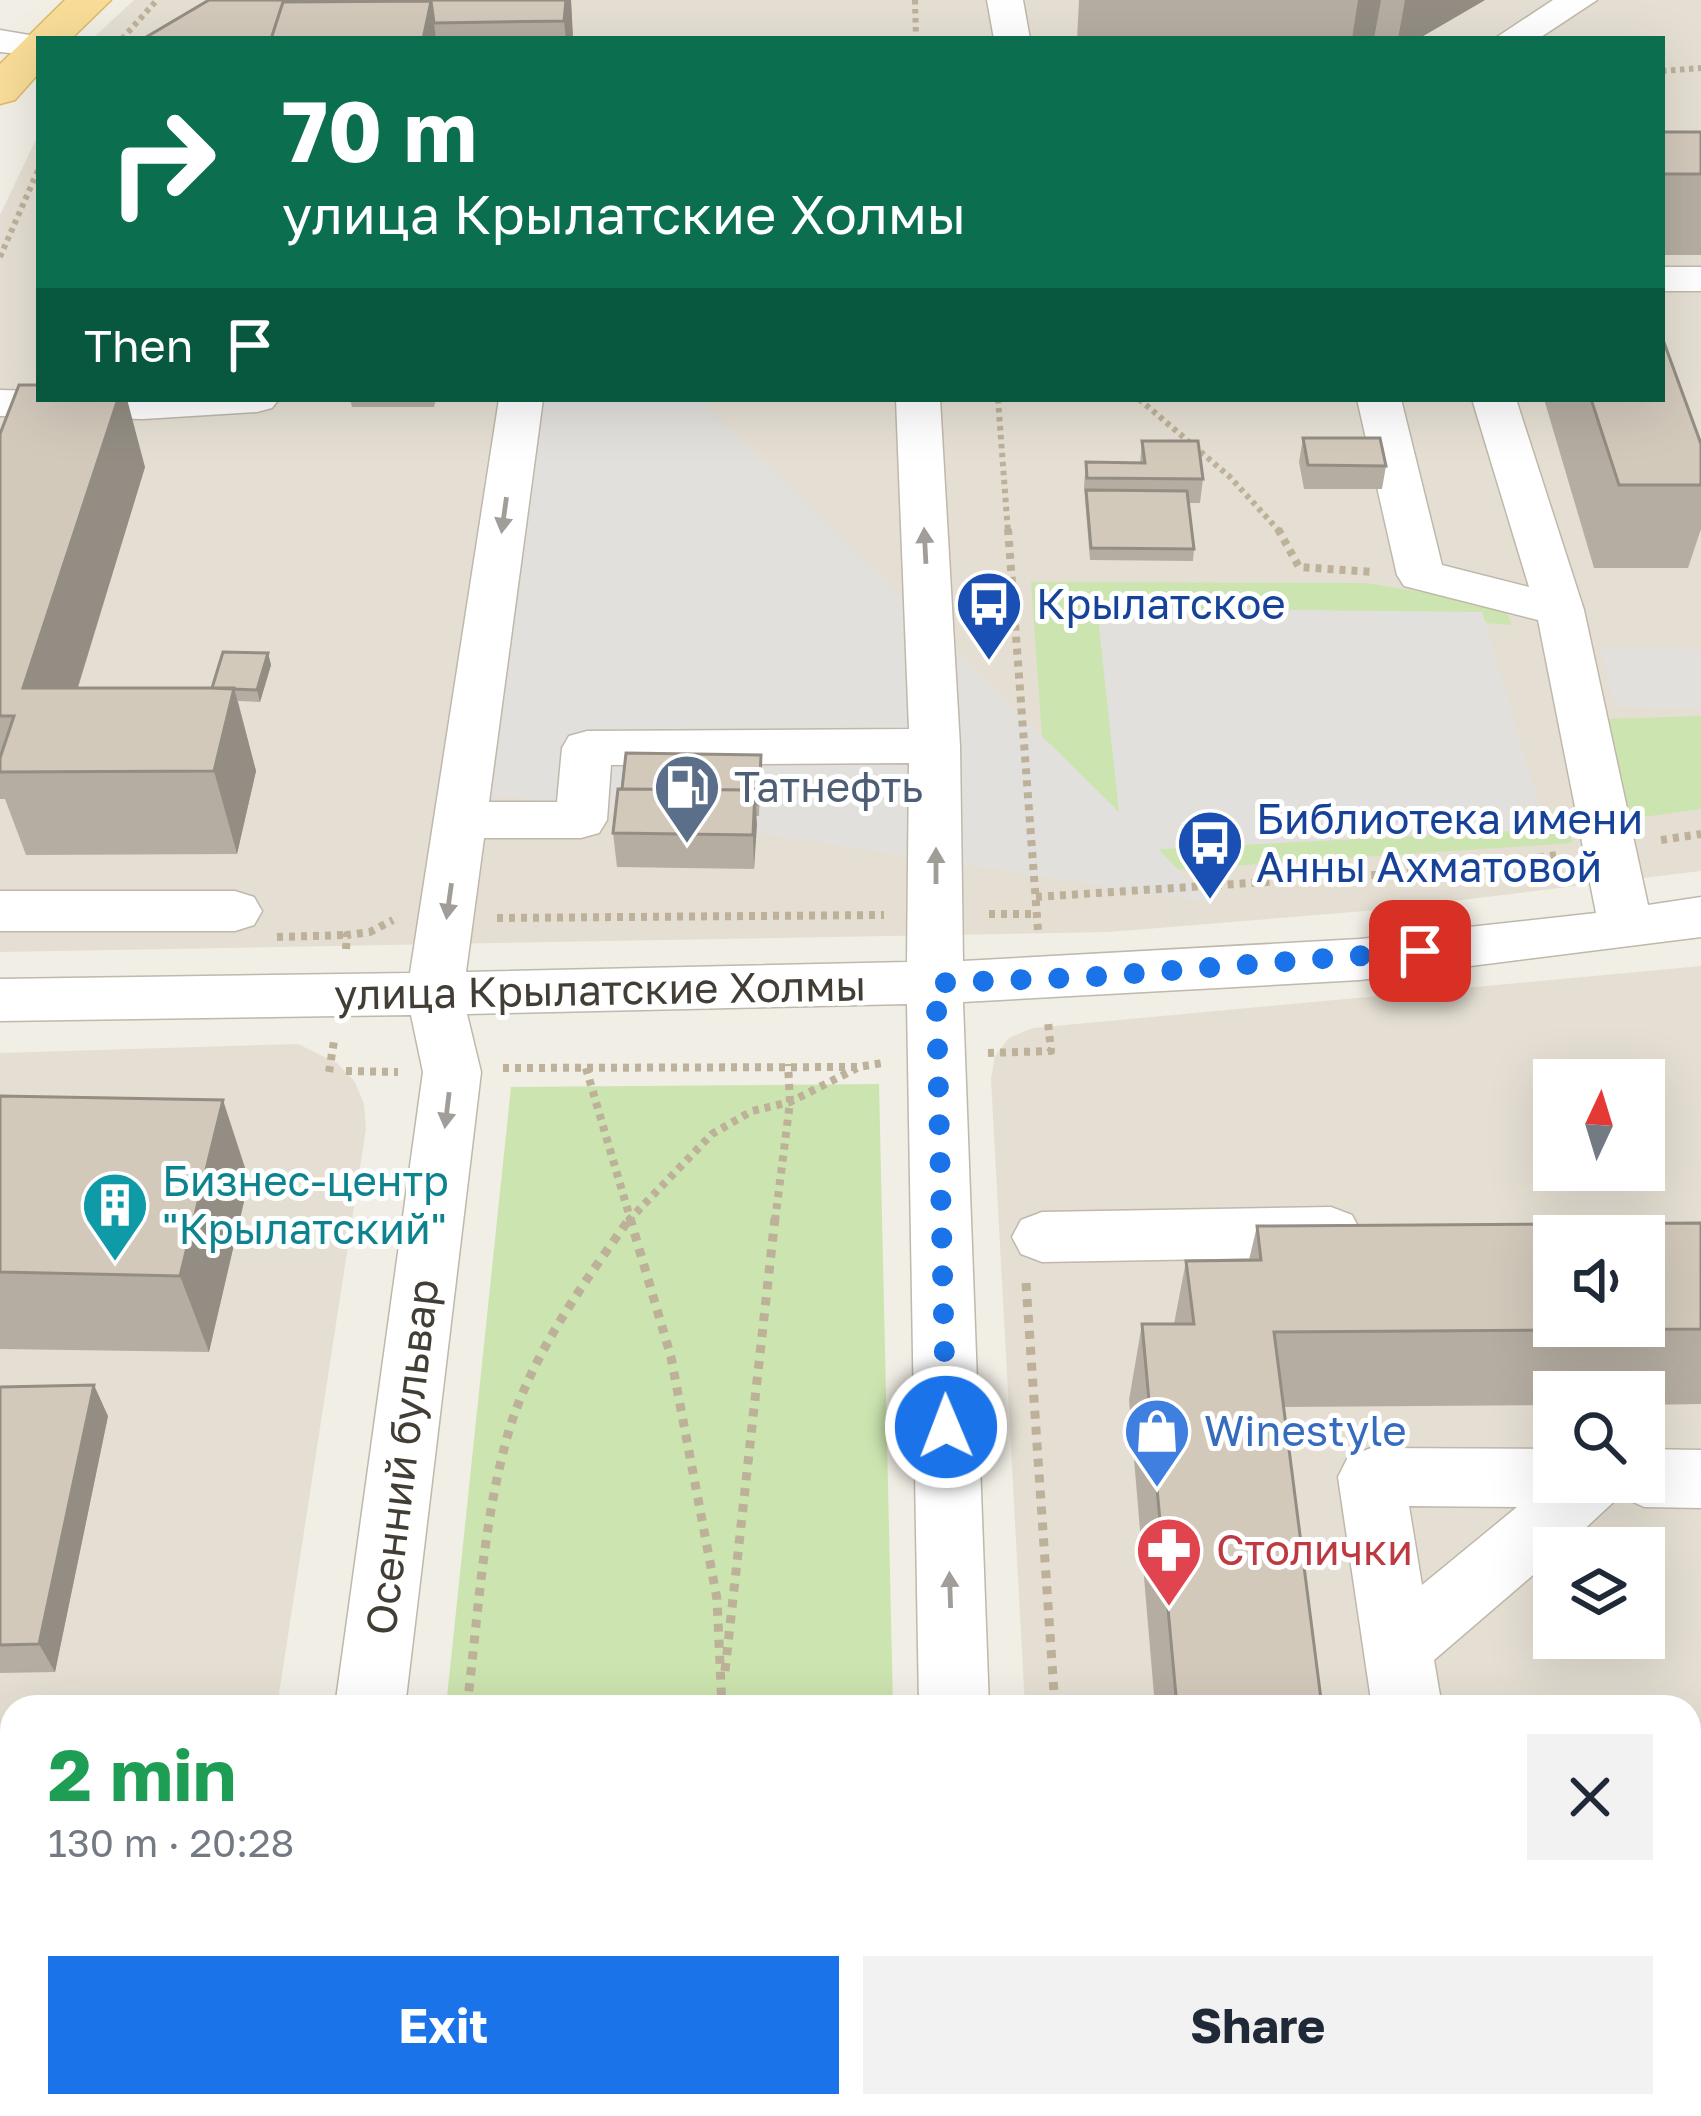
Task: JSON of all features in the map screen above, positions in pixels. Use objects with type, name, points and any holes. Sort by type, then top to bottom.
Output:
[{"type":"main road","points":[[49,36],[90,0]]},
{"type":"main road","points":[[0,92],[36,49]]},
{"type":"street","points":[[1005,0],[1011,36]]},
{"type":"street","points":[[1517,36],[1579,0]]},
{"type":"street","points":[[0,41],[36,45]]},
{"type":"street","points":[[1665,279],[1701,279]]},
{"type":"street","points":[[0,403],[143,406],[208,402]]},
{"type":"street","points":[[435,995],[521,402]]},
{"type":"street","points":[[918,402],[935,746],[936,983],[954,1695]]},
{"type":"street","points":[[1380,402],[1421,574],[1560,610]]},
{"type":"street","points":[[1495,402],[1560,610],[1627,928]]},
{"type":"street","points":[[461,820],[581,820],[587,748],[935,746]]},
{"type":"street","points":[[0,911],[235,911]]},
{"type":"street","name":"улица Крылатские Холмы","points":[[0,1000],[435,995],[1043,979],[1378,955],[1699,924]]},
{"type":"street","name":"Осенний бульвар","points":[[372,1695],[452,1072],[435,995]]},
{"type":"street","points":[[1042,1237],[1395,1232]]},
{"type":"street","points":[[1402,1678],[1371,1477],[1533,1478]]},
{"type":"street","points":[[1665,1478],[1701,1479]]},
{"type":"street","points":[[1402,1678],[1573,1503]]},
{"type":"path","points":[[125,36],[157,0]]},
{"type":"path","points":[[915,0],[916,36]]},
{"type":"path","points":[[1665,70],[1701,68]]},
{"type":"path","points":[[0,257],[36,175]]},
{"type":"path","points":[[998,402],[1036,914],[1052,1052]]},
{"type":"path","points":[[1142,402],[1245,494],[1294,546],[1299,567],[1421,574]]},
{"type":"path","points":[[1036,897],[1466,869],[1701,834]]},
{"type":"path","points":[[396,918],[1036,914]]},
{"type":"path","points":[[723,1695],[748,1438],[790,1102],[788,1064]]},
{"type":"path","points":[[346,1072],[524,1066],[858,1067],[790,1102],[752,1111],[712,1134],[630,1218],[584,1282],[539,1359],[508,1431],[488,1526],[468,1695]]},
{"type":"path","points":[[586,1068],[670,1357],[717,1599],[722,1695]]},
{"type":"path","points":[[1042,1237],[1025,1265],[1054,1695]]},
{"type":"shaded area","points":[[134,0],[1701,0],[1701,871],[1378,910],[1109,932],[0,952],[0,215],[36,139],[36,402],[1665,402],[1665,36],[95,36]]},
{"type":"shaded area","points":[[532,402],[703,402],[1119,812],[1097,608],[1482,612],[1546,829],[1158,849],[1210,902],[513,796],[478,797]]},
{"type":"shaded area","points":[[1600,648],[1701,650],[1701,709],[1616,707]]},
{"type":"shaded area","points":[[1701,966],[1701,1695],[1024,1695],[991,1079],[995,1056],[1009,1038],[1033,1028]]},
{"type":"shaded area","points":[[298,1044],[337,1063],[355,1082],[364,1104],[366,1129],[279,1695],[0,1695],[0,1053]]},
{"type":"green space","points":[[1031,582],[1367,583],[1504,606],[1512,625],[1486,623],[1482,612],[1125,851],[1569,828],[1572,843],[1052,878]]},
{"type":"green space","points":[[1701,716],[1701,809],[1628,819],[1605,719]]},
{"type":"green space","points":[[879,1084],[893,1695],[447,1695],[511,1087]]},
{"type":"building","points":[[209,0],[566,0],[564,21],[434,23],[431,1],[283,2],[272,36],[148,36]]},
{"type":"building","points":[[431,1],[424,36],[272,36],[283,2]]},
{"type":"building","points":[[1665,132],[1701,132],[1701,174],[1665,174]]},
{"type":"building","points":[[1665,345],[1701,444],[1701,485],[1619,485],[1592,402],[1665,402]]},
{"type":"building","points":[[19,385],[36,385],[36,402],[117,402],[23,688],[234,688],[214,771],[0,772],[14,716],[0,716],[0,434]]},
{"type":"building","points":[[1303,438],[1380,438],[1386,466],[1308,465]]},
{"type":"building","points":[[1142,441],[1198,441],[1203,479],[1087,478],[1086,462],[1145,463]]},
{"type":"building","points":[[1086,490],[1187,491],[1194,549],[1091,548]]},
{"type":"building","points":[[223,652],[268,653],[257,690],[212,688]]},
{"type":"building","points":[[626,753],[761,755],[759,804],[755,790],[622,789]]},
{"type":"building","points":[[618,789],[755,790],[753,835],[613,833]]},
{"type":"building","points":[[0,1096],[223,1100],[180,1276],[0,1272]]},
{"type":"building","points":[[1665,1223],[1701,1223],[1701,1329],[1665,1329]]},
{"type":"building","points":[[1533,1224],[1533,1330],[1274,1332],[1320,1695],[1176,1695],[1142,1324],[1194,1324],[1186,1261],[1261,1260],[1257,1226]]},
{"type":"building","points":[[94,1385],[39,1644],[0,1645],[0,1387]]},
{"type":"place","name":"Крылатское","points":[[989,663]]},
{"type":"place","name":"Татнефть","points":[[687,846]]},
{"type":"place","name":"Библиотека имени Анны Ахматовой","points":[[1210,902]]},
{"type":"place","name":"Бизнес-центр \"Крылатский\"","points":[[115,1264]]},
{"type":"place","name":"Winestyle","points":[[1157,1490]]},
{"type":"place","name":"Столички","points":[[1169,1609]]},
{"type":"route","points":[[946,1427],[936,983],[1090,977],[1420,951]]}]
